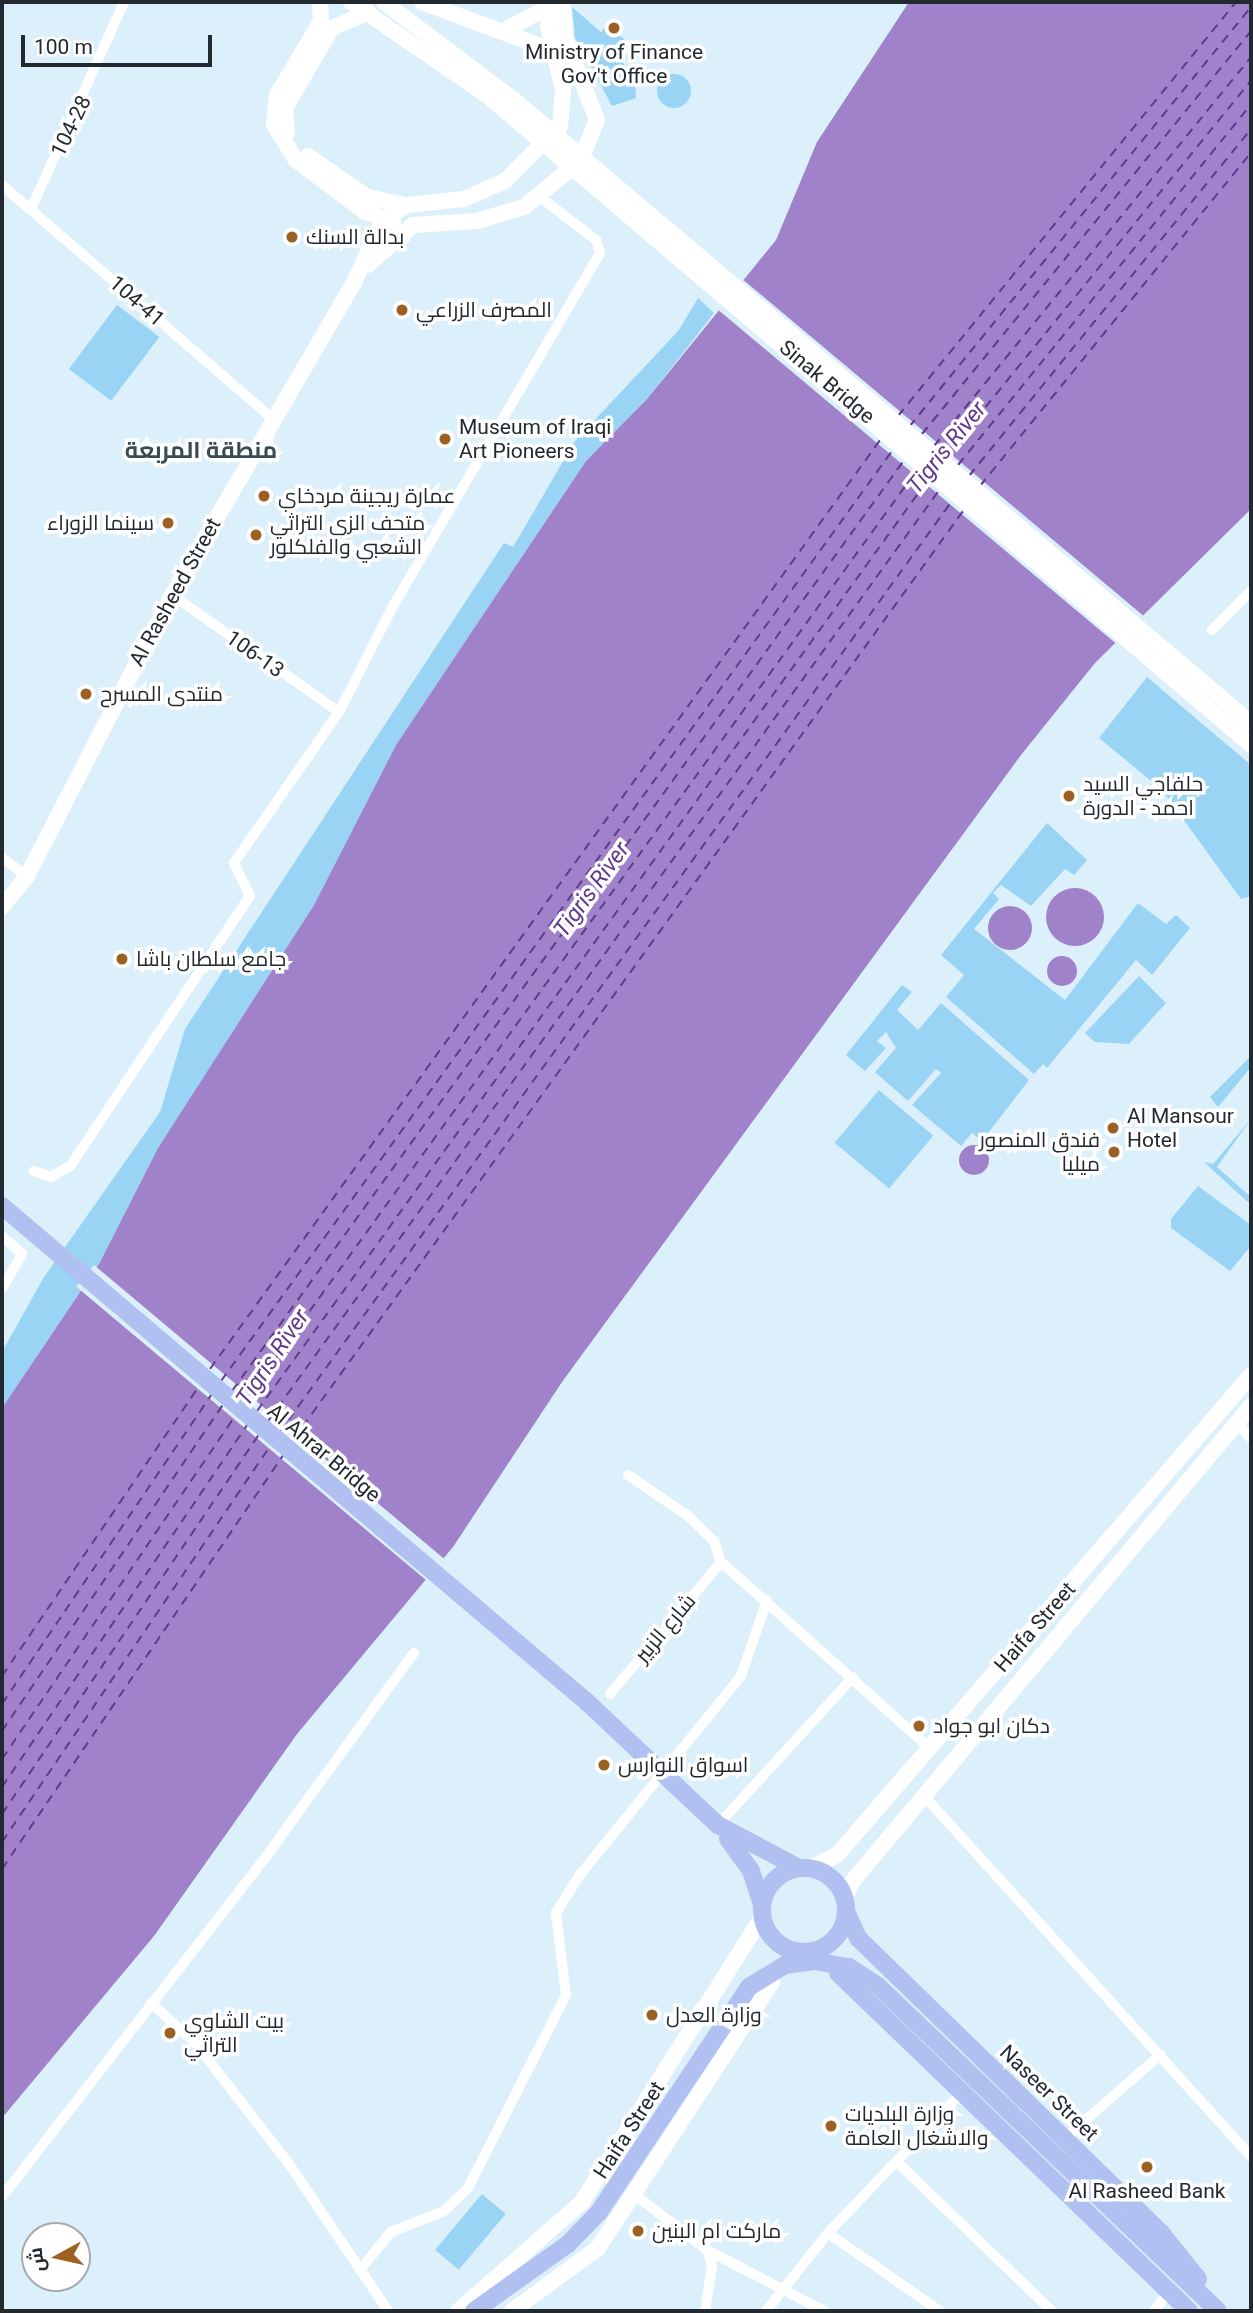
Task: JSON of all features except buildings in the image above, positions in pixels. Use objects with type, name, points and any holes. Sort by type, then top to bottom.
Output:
[{"type":"main road","points":[[320,2],[321,21],[276,95],[274,125],[296,160],[356,205],[383,220],[419,225],[500,217],[540,197],[567,175],[592,140],[595,107],[574,61],[556,3]]},
{"type":"main road","points":[[351,2],[399,23]]},
{"type":"main road","points":[[384,2],[399,23]]},
{"type":"main road","points":[[422,2],[507,29],[574,61]]},
{"type":"main road","points":[[383,220],[415,205],[483,192],[535,157],[563,113],[554,51],[556,3]]},
{"type":"main road","points":[[507,29],[556,3]]},
{"type":"main road","points":[[369,12],[332,28],[288,100],[284,124],[303,153],[367,197],[415,205]]},
{"type":"main road","name":"Sinak Bridge","points":[[399,23],[518,103],[1251,723]]},
{"type":"main road","name":"Sinak Bridge","points":[[399,23],[1251,745]]},
{"type":"main road","points":[[356,205],[369,235],[367,253]]},
{"type":"main road","points":[[415,205],[419,225]]},
{"type":"main road","name":"Al Rasheed Street","points":[[2,907],[27,876],[172,595],[271,418],[355,280],[383,220]]},
{"type":"main road","name":"Al Rasheed Street","points":[[355,280],[419,225]]},
{"type":"main road","name":"Al Ahrar Bridge","points":[[2,1206],[588,1703],[718,1825]]},
{"type":"main road","name":"Haifa Street","points":[[805,1868],[836,1855],[931,1749],[1251,1376]]},
{"type":"main road","name":"Haifa Street","points":[[846,1905],[851,1882],[926,1798],[1251,1406]]},
{"type":"main road","points":[[718,1825],[805,1868],[832,1878],[846,1905],[828,1949],[797,1953],[775,1940],[762,1910],[751,1871],[718,1825]]},
{"type":"main road","points":[[762,1910],[774,1880],[805,1868]]},
{"type":"main road","name":"Naseer Street","points":[[846,1905],[864,1945],[1161,2233],[1218,2311]]},
{"type":"main road","name":"Haifa Street","points":[[458,2311],[582,2202],[703,2014],[762,1910]]},
{"type":"main road","points":[[474,2311],[504,2293],[599,2212],[749,1987],[785,1965],[814,1961],[849,1968],[878,1986],[1218,2311]]},
{"type":"main road","points":[[838,1973],[1171,2290],[1189,2311]]},
{"type":"main road","name":"Haifa Street","points":[[512,2311],[598,2248],[772,1982]]},
{"type":"main road","points":[[703,2014],[729,2014],[737,2034]]},
{"type":"street","name":"104-28","points":[[31,209],[124,2]]},
{"type":"street","name":"104-41","points":[[2,185],[271,418]]},
{"type":"street","points":[[34,1171],[51,1177],[71,1165],[250,896],[234,863],[339,712],[393,606],[600,253],[596,240],[540,197]]},
{"type":"street","points":[[1212,630],[1251,591]]},
{"type":"street","name":"106-13","points":[[172,595],[339,712]]},
{"type":"street","points":[[2,858],[27,876]]},
{"type":"street","points":[[2,1236],[22,1254],[2,1288]]},
{"type":"street","points":[[1236,1423],[1251,1438]]},
{"type":"street","points":[[628,1475],[697,1524],[714,1541],[721,1562],[931,1749]]},
{"type":"street","name":"شارع الزبير","points":[[610,1693],[721,1562]]},
{"type":"street","points":[[360,2270],[391,2232],[444,2211],[468,2189],[566,1995],[556,1913],[579,1876],[665,1776],[741,1676],[766,1600]]},
{"type":"street","points":[[2,2197],[414,1653]]},
{"type":"street","points":[[718,1825],[853,1677]]},
{"type":"street","points":[[926,1798],[1251,2156]]},
{"type":"street","points":[[151,2003],[196,2044],[388,2311]]},
{"type":"street","points":[[1064,2139],[1160,2055]]},
{"type":"street","points":[[766,2311],[828,2233],[961,2092]]},
{"type":"street","points":[[897,2162],[1052,2311]]},
{"type":"street","points":[[634,2194],[707,2250],[786,2287],[824,2311]]},
{"type":"street","points":[[828,2233],[940,2311]]},
{"type":"street","points":[[705,2311],[712,2266],[707,2250]]},
{"type":"street","points":[[1154,2311],[1171,2290]]},
{"type":"shaded area","points":[[572,7],[601,32],[606,26],[631,44],[620,58],[635,81],[636,98],[612,106],[575,38]]},
{"type":"shaded area","points":[[674,74],[686,79],[691,91],[686,103],[674,108],[662,103],[657,91],[662,79]]},
{"type":"shaded area","points":[[698,298],[714,313],[647,399],[586,461],[396,745],[314,905],[158,1148],[99,1264],[2,1408],[2,1352],[44,1277],[160,1112],[185,1029],[504,543],[513,547],[575,441],[679,330]]},
{"type":"shaded area","points":[[117,305],[159,337],[111,401],[69,369]]},
{"type":"shaded area","points":[[1147,677],[1251,765],[1251,896],[1241,899],[1162,790],[1099,738]]},
{"type":"shaded area","points":[[1047,823],[1087,860],[1074,875],[1065,869],[1031,906],[1001,885],[993,893],[999,899],[974,929],[1065,1000],[1138,903],[1166,924],[1176,915],[1190,928],[1152,975],[1136,960],[1047,1068],[1043,1064],[1034,1074],[946,997],[964,975],[941,955]]},
{"type":"shaded area","points":[[1139,976],[1166,1003],[1129,1044],[1095,1042],[1085,1033]]},
{"type":"shaded area","points":[[902,985],[912,992],[897,1010],[918,1030],[941,1003],[1029,1080],[982,1141],[972,1133],[961,1146],[912,1105],[941,1073],[936,1069],[908,1101],[875,1072],[896,1048],[886,1032],[877,1041],[886,1048],[865,1071],[846,1055]]},
{"type":"shaded area","points":[[1251,1056],[1251,1067],[1218,1107],[1210,1097]]},
{"type":"shaded area","points":[[879,1090],[933,1136],[889,1188],[835,1143]]},
{"type":"shaded area","points":[[1251,1119],[1217,1167],[1251,1197],[1251,1205],[1204,1162],[1213,1164]]},
{"type":"shaded area","points":[[1198,1186],[1251,1225],[1251,1246],[1230,1271],[1171,1228],[1171,1219]]},
{"type":"shaded area","points":[[482,2194],[506,2214],[459,2270],[435,2250]]},
{"type":"water","name":"Tigris River","points":[[909,2],[1251,2],[1251,509],[1095,663],[1021,755],[562,1382],[453,1547],[297,1734],[154,1936],[2,2118],[2,1408],[99,1264],[158,1148],[314,905],[396,745],[586,461],[647,399],[776,240],[817,142]]},
{"type":"water","points":[[1069,888],[1081,888],[1096,896],[1104,911],[1104,923],[1096,938],[1081,946],[1069,946],[1054,938],[1046,923],[1046,911],[1054,896]]},
{"type":"water","points":[[1010,906],[1025,913],[1032,928],[1025,943],[1010,950],[995,943],[988,928],[995,913]]},
{"type":"water","points":[[1062,956],[1073,960],[1077,971],[1073,982],[1062,986],[1051,982],[1047,971],[1051,960]]},
{"type":"water","points":[[974,1145],[985,1149],[989,1160],[985,1171],[974,1175],[963,1171],[959,1160],[963,1149]]},
{"type":"pier","points":[[741,278],[1145,617],[1120,647],[716,308]]},
{"type":"pier","points":[[94,1265],[447,1561],[429,1583],[76,1286]]},
{"type":"ferry route","points":[[898,416],[1236,2]]},
{"type":"ferry route","points":[[909,427],[1251,7]]},
{"type":"ferry route","points":[[922,434],[1251,31]]},
{"type":"ferry route","points":[[934,446],[1251,57]]},
{"type":"ferry route","points":[[945,457],[1251,80]]},
{"type":"ferry route","points":[[958,465],[1251,105]]},
{"type":"ferry route","points":[[969,476],[1251,129]]},
{"type":"ferry route","points":[[980,486],[1251,153]]},
{"type":"ferry route","points":[[210,1369],[880,440]]},
{"type":"ferry route","points":[[221,1381],[892,451]]},
{"type":"ferry route","points":[[232,1391],[905,459]]},
{"type":"ferry route","points":[[244,1402],[917,470]]},
{"type":"ferry route","points":[[257,1411],[927,481]]},
{"type":"ferry route","points":[[268,1421],[940,489]]},
{"type":"ferry route","points":[[279,1433],[952,501]]},
{"type":"ferry route","points":[[293,1440],[963,511]]},
{"type":"ferry route","points":[[2,1676],[201,1383]]},
{"type":"ferry route","points":[[2,1704],[212,1394]]},
{"type":"ferry route","points":[[2,1731],[223,1404]]},
{"type":"ferry route","points":[[2,1759],[235,1416]]},
{"type":"ferry route","points":[[2,1787],[248,1424]]},
{"type":"ferry route","points":[[2,1814],[259,1435]]},
{"type":"ferry route","points":[[2,1842],[270,1446]]},
{"type":"ferry route","points":[[2,1869],[284,1454]]},
{"type":"place","name":"Ministry of Finance Gov't Office","points":[[614,28]]},
{"type":"place","name":"بدالة السنك","points":[[292,237]]},
{"type":"place","name":"المصرف الزراعي","points":[[402,310]]},
{"type":"place","name":"Museum of Iraqi Art Pioneers","points":[[445,439]]},
{"type":"place","name":"عمارة ريجينة مردخاي","points":[[264,496]]},
{"type":"place","name":"سينما الزوراء","points":[[168,523]]},
{"type":"place","name":"متحف الزي التراثي الشعبي والفلكلور","points":[[256,535]]},
{"type":"place","name":"منتدى المسرح","points":[[86,694]]},
{"type":"place","name":"حلفاجي السيد احمد - الدورة","points":[[1069,796]]},
{"type":"place","name":"جامع سلطان باشا","points":[[122,959]]},
{"type":"place","name":"Al Mansour Hotel","points":[[1113,1128]]},
{"type":"place","name":"فندق المنصور ميليا","points":[[1114,1152]]},
{"type":"place","name":"دكان ابو جواد","points":[[919,1726]]},
{"type":"place","name":"اسواق النوارس","points":[[604,1765]]},
{"type":"place","name":"وزارة العدل","points":[[652,2015]]},
{"type":"place","name":"بيت الشاوي التراثي","points":[[170,2033]]},
{"type":"place","name":"وزارة البلديات والاشغال العامة","points":[[831,2126]]},
{"type":"place","name":"Al Rasheed Bank","points":[[1147,2167]]},
{"type":"place","name":"ماركت ام البنين","points":[[638,2231]]},
{"type":"district","name":"منطقة المربعة","points":[[201,451]]}]
